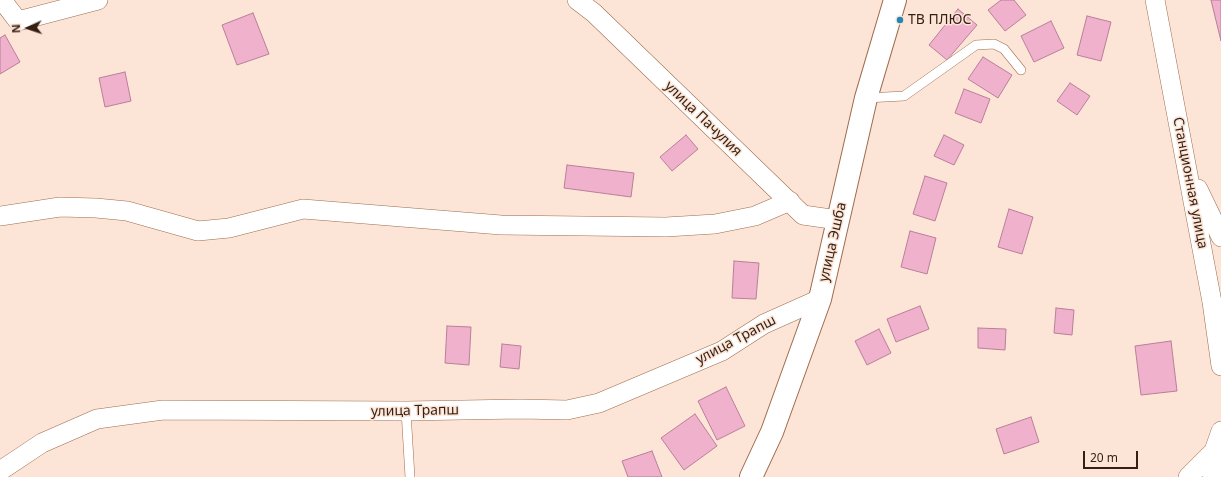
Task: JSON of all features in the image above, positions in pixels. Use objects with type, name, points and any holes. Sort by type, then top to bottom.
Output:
[{"type":"highway","name":"улица Эшба","points":[[751,477],[772,432],[820,299],[866,98],[895,0]]},
{"type":"street","points":[[2,0],[18,20],[98,0]]},
{"type":"street","name":"улица Пачулия","points":[[577,0],[594,13],[803,215],[838,220]]},
{"type":"street","name":"Станционная улица","points":[[1155,0],[1212,302],[1221,366]]},
{"type":"street","points":[[1188,169],[1221,236]]},
{"type":"street","points":[[0,216],[60,207],[96,208],[127,211],[198,231],[229,228],[303,209],[501,225],[666,227],[715,224],[755,216],[790,201]]},
{"type":"street","name":"улица Трапш","points":[[0,471],[42,443],[97,419],[163,410],[567,410],[599,403],[722,351],[764,324],[820,299]]},
{"type":"street","points":[[1212,477],[1214,450],[1221,431]]},
{"type":"street","points":[[1188,477],[1214,450]]},
{"type":"lane","points":[[866,98],[904,96],[976,44],[994,44],[1004,49],[1021,70]]},
{"type":"lane","points":[[406,411],[410,477]]},
{"type":"building","points":[[1001,0],[1014,0],[1026,15],[1005,31],[988,10]]},
{"type":"building","points":[[1211,0],[1221,0],[1221,41]]},
{"type":"building","points":[[958,9],[977,25],[947,60],[929,45]]},
{"type":"building","points":[[253,13],[269,54],[237,65],[222,25]]},
{"type":"building","points":[[1087,16],[1111,22],[1101,61],[1077,55]]},
{"type":"building","points":[[1051,21],[1064,48],[1034,62],[1021,36]]},
{"type":"building","points":[[5,35],[20,62],[0,74],[0,38]]},
{"type":"building","points":[[983,57],[1012,75],[998,98],[968,79]]},
{"type":"building","points":[[125,72],[131,101],[105,107],[99,78]]},
{"type":"building","points":[[1070,83],[1090,96],[1077,115],[1057,101]]},
{"type":"building","points":[[964,89],[990,99],[981,123],[955,113]]},
{"type":"building","points":[[686,135],[698,149],[672,171],[660,157]]},
{"type":"building","points":[[944,135],[964,145],[954,165],[934,156]]},
{"type":"building","points":[[567,165],[634,173],[631,197],[564,188]]},
{"type":"building","points":[[925,176],[947,183],[935,221],[913,214]]},
{"type":"building","points":[[1009,209],[1033,217],[1022,254],[998,247]]},
{"type":"building","points":[[910,231],[936,238],[927,274],[901,267]]},
{"type":"building","points":[[734,261],[759,263],[756,299],[732,298]]},
{"type":"building","points":[[920,306],[929,329],[896,342],[887,319]]},
{"type":"building","points":[[1056,308],[1074,310],[1072,335],[1054,333]]},
{"type":"building","points":[[447,326],[471,327],[469,365],[445,363]]},
{"type":"building","points":[[978,328],[1006,329],[1005,350],[978,348]]},
{"type":"building","points":[[879,329],[891,353],[867,365],[855,341]]},
{"type":"building","points":[[1171,341],[1177,391],[1141,395],[1135,346]]},
{"type":"building","points":[[502,344],[521,346],[519,369],[500,367]]},
{"type":"building","points":[[726,387],[745,426],[717,440],[698,401]]},
{"type":"building","points":[[695,414],[717,446],[684,470],[661,438]]},
{"type":"building","points":[[1031,417],[1039,442],[1004,454],[996,429]]},
{"type":"building","points":[[652,451],[662,477],[628,477],[622,461]]},
{"type":"place","name":"ТВ ПЛЮС","points":[[900,20]]}]
